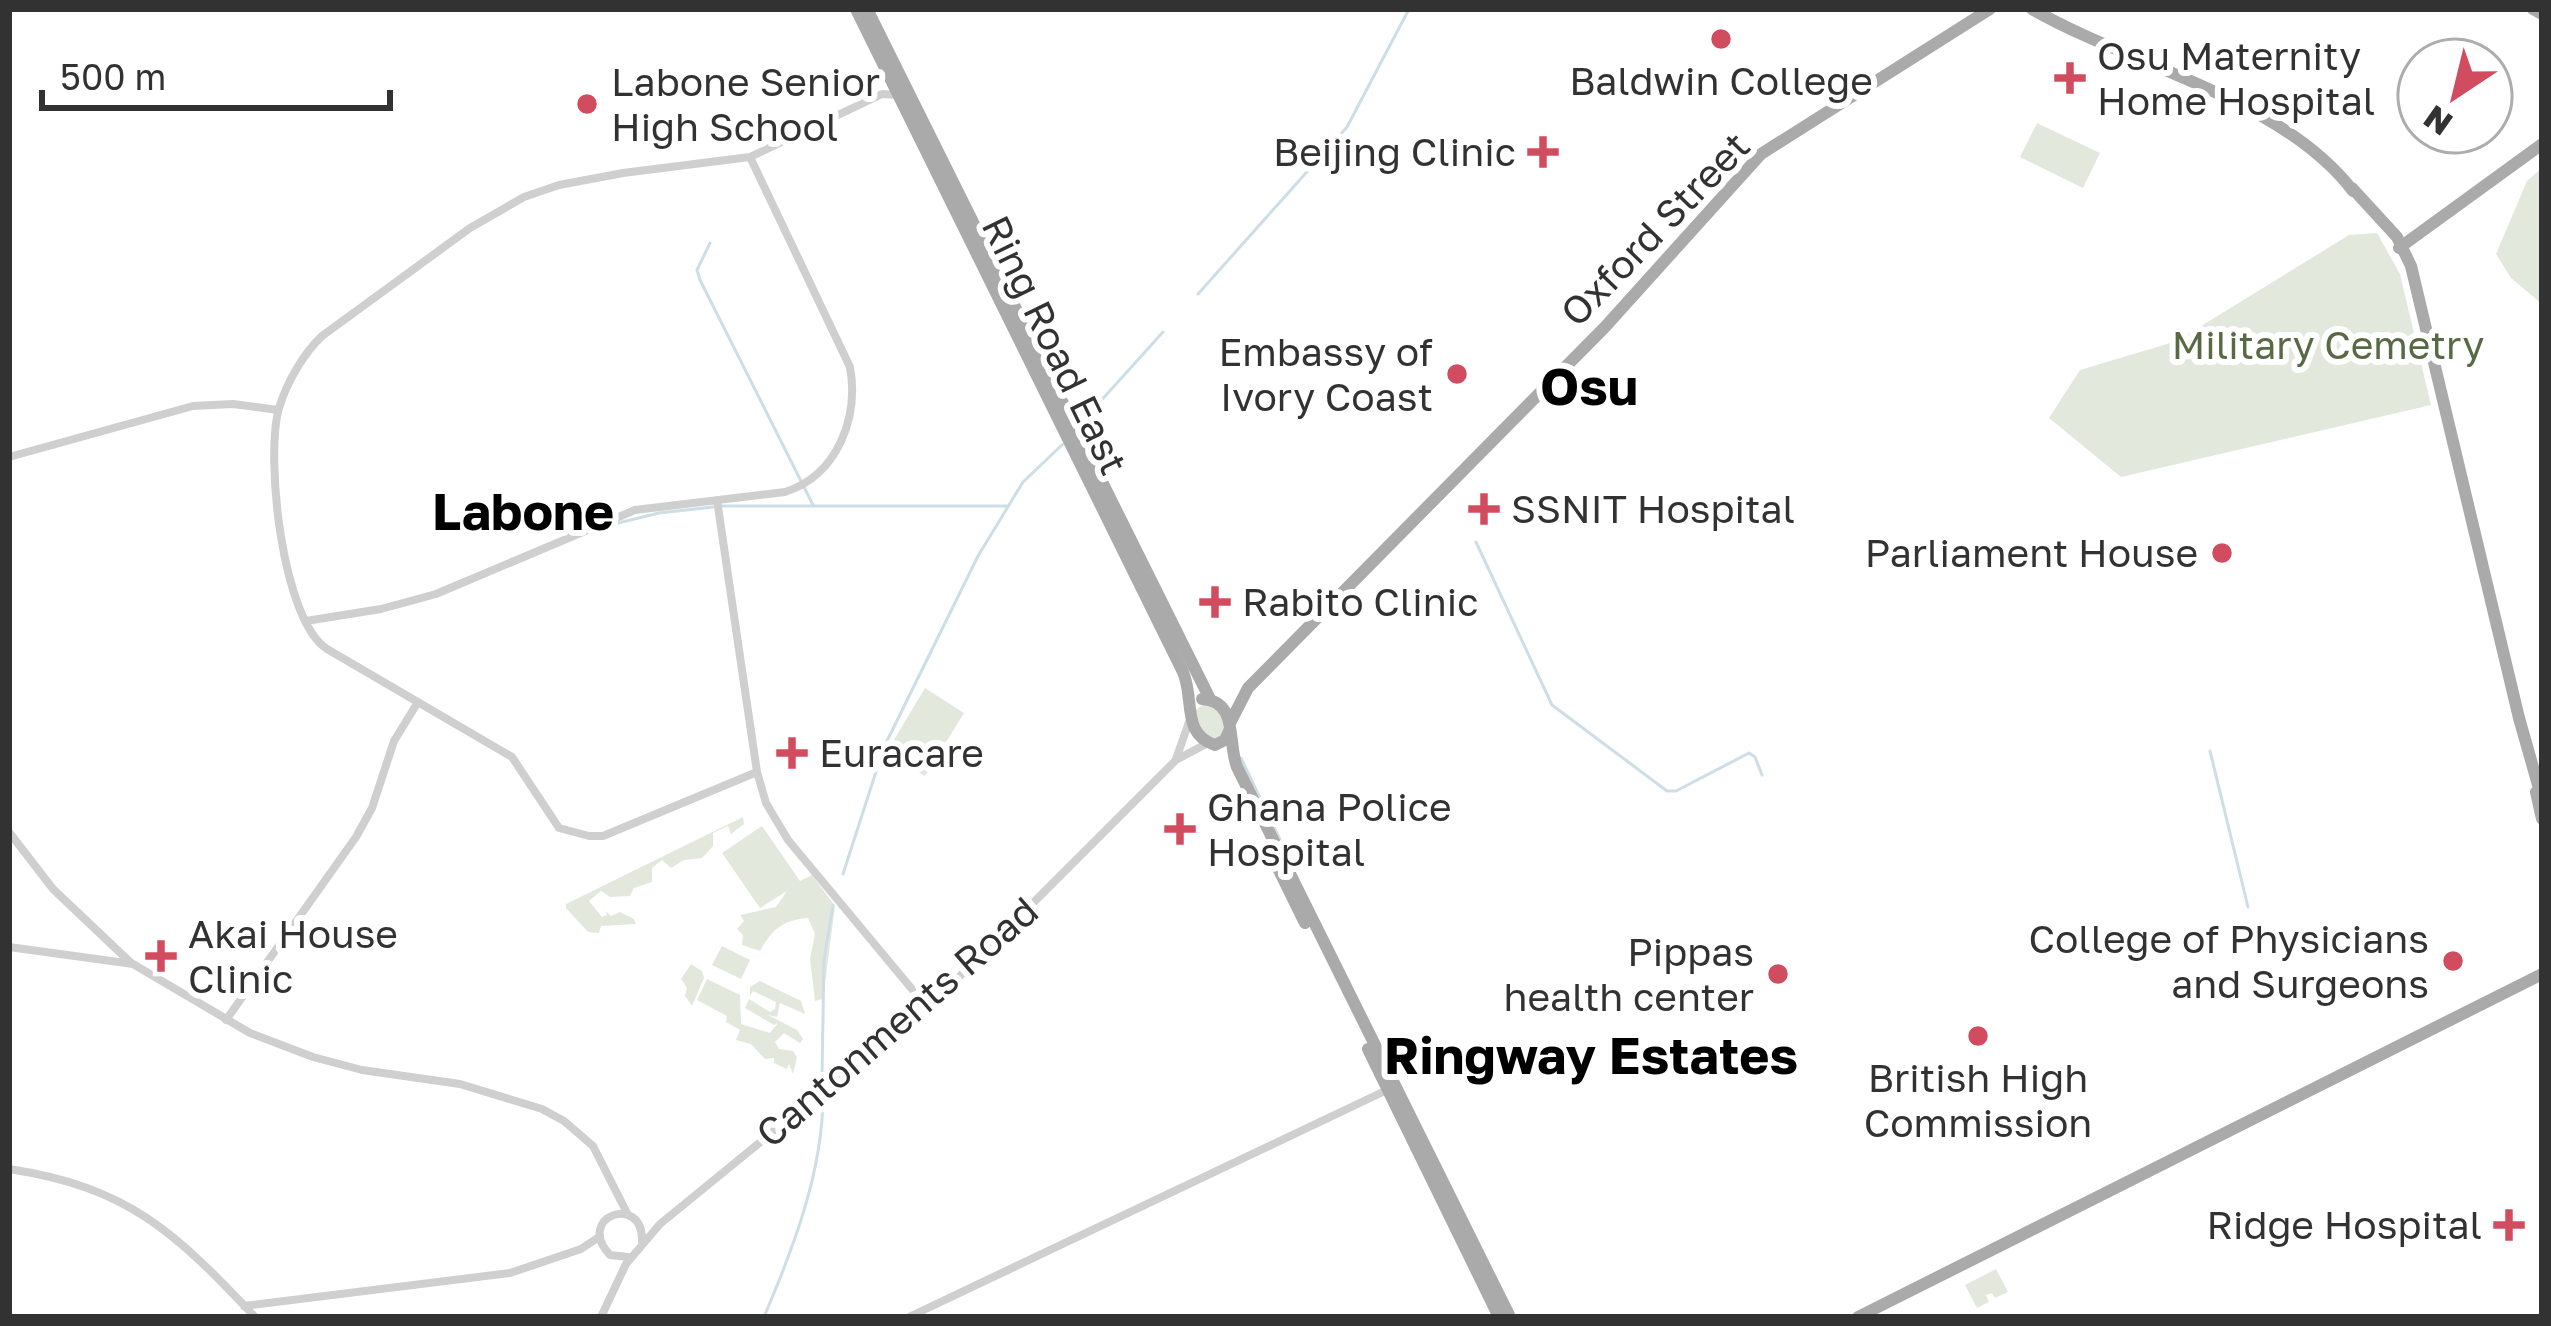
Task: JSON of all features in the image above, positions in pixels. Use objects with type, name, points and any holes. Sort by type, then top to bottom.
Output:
[{"type":"main road","name":"Ring Road East","points":[[856,9],[1198,682],[1213,700]]},
{"type":"main road","name":"Ring Road East","points":[[867,9],[1183,672],[1191,714]]},
{"type":"main road","name":"Oxford Street","points":[[1230,726],[1248,688],[1604,327],[1761,154],[1990,9]]},
{"type":"main road","points":[[2032,9],[2206,86],[2324,159],[2406,248],[2542,820]]},
{"type":"main road","points":[[2533,9],[2542,14]]},
{"type":"main road","points":[[2406,248],[2534,157],[2542,145]]},
{"type":"main road","name":"Oxford Street","points":[[1213,700],[1248,688]]},
{"type":"main road","points":[[1259,819],[1224,758],[1196,734],[1191,714],[1201,699],[1213,700],[1227,712],[1234,760],[1259,819],[1359,1021],[1381,1088],[1416,1134],[1460,1256],[1495,1317]]},
{"type":"main road","points":[[1209,744],[1222,742],[1230,726]]},
{"type":"main road","points":[[1858,1317],[2542,979]]},
{"type":"main road","points":[[1871,1317],[2542,979]]},
{"type":"main road","points":[[1381,1088],[1416,1134],[1466,1228],[1485,1253],[1513,1317]]},
{"type":"street","points":[[882,94],[887,74]]},
{"type":"street","points":[[758,772],[620,830],[589,836],[559,828],[512,757],[319,644],[306,621],[280,536],[275,463],[278,410],[312,346],[492,214],[543,190],[623,172],[750,157],[882,94],[898,95]]},
{"type":"street","points":[[306,621],[436,594],[623,513],[779,494],[800,486],[824,466],[848,428],[852,378],[844,352],[750,157]]},
{"type":"street","points":[[9,457],[170,410],[206,404],[278,410]]},
{"type":"street","points":[[717,505],[758,772],[771,812],[926,1006]]},
{"type":"street","points":[[226,1020],[356,837],[372,808],[390,750],[418,702]]},
{"type":"street","name":"Cantonments Road","points":[[1176,760],[1191,714]]},
{"type":"street","name":"Cantonments Road","points":[[642,1243],[926,1006],[1176,760],[1209,744]]},
{"type":"street","points":[[9,832],[52,890],[133,964],[226,1020],[328,1061],[460,1084],[542,1109],[593,1146],[628,1215],[639,1223],[660,1224]]},
{"type":"street","points":[[9,947],[133,964]]},
{"type":"street","points":[[910,1317],[1381,1088]]},
{"type":"street","points":[[9,1169],[44,1174],[124,1202],[187,1247],[258,1317],[274,1300]]},
{"type":"street","points":[[606,1252],[599,1237],[618,1198]]},
{"type":"street","points":[[613,1215],[628,1215]]},
{"type":"street","points":[[601,1317],[616,1292],[620,1274],[642,1243],[639,1223]]},
{"type":"street","points":[[244,1306],[510,1273],[581,1249],[599,1237]]},
{"type":"street","points":[[581,1249],[616,1257],[633,1255]]},
{"type":"street","points":[[616,1257],[620,1274]]},
{"type":"green space","points":[[2037,123],[2100,153],[2083,188],[2020,157]]},
{"type":"green space","points":[[2542,168],[2542,304],[2511,278],[2496,254],[2527,181]]},
{"type":"green space","name":"Military Cemetry","points":[[2377,233],[2400,274],[2431,405],[2121,477],[2049,418],[2080,370],[2177,341],[2349,235]]},
{"type":"green space","points":[[925,688],[964,713],[925,776],[886,753]]},
{"type":"green space","points":[[1206,702],[1220,710],[1226,727],[1218,741],[1202,736],[1195,711]]},
{"type":"green space","points":[[743,817],[744,824],[731,834],[728,826],[713,833],[713,846],[702,858],[684,860],[671,868],[662,860],[652,868],[652,882],[634,888],[630,896],[610,897],[601,891],[589,901],[602,917],[606,911],[611,916],[620,912],[636,924],[601,926],[599,933],[588,932],[566,908],[566,904]]},
{"type":"green space","points":[[762,826],[800,881],[812,875],[835,906],[823,999],[815,1001],[810,959],[815,934],[808,918],[779,927],[760,951],[742,945],[743,935],[737,929],[744,921],[740,915],[776,907],[787,891],[760,908],[722,853]]},
{"type":"green space","points":[[722,946],[750,960],[741,979],[712,965]]},
{"type":"green space","points":[[691,964],[704,978],[692,1006],[681,979]]},
{"type":"green space","points":[[707,979],[740,995],[741,1024],[770,1033],[778,1023],[745,1008],[749,999],[770,1012],[776,1002],[753,991],[750,996],[750,987],[760,981],[801,1001],[805,1014],[780,1003],[777,1017],[768,1015],[797,1030],[803,1039],[800,1043],[784,1033],[775,1042],[797,1057],[793,1074],[789,1064],[787,1069],[774,1063],[774,1058],[765,1059],[751,1044],[736,1040],[740,1030],[726,1022],[727,1016],[697,1000]]},
{"type":"green space","points":[[1996,1269],[2008,1292],[1995,1298],[1992,1293],[1986,1295],[1989,1302],[1977,1308],[1965,1285]]},
{"type":"waterway","points":[[1198,294],[1347,127],[1409,9]]},
{"type":"waterway","points":[[710,243],[697,270],[700,280],[813,505]]},
{"type":"waterway","points":[[1080,424],[1163,332]]},
{"type":"waterway","points":[[1084,432],[1098,461]]},
{"type":"waterway","points":[[843,874],[884,747],[978,556],[1023,482],[1063,444]]},
{"type":"waterway","points":[[722,506],[1007,506]]},
{"type":"waterway","points":[[610,525],[713,507]]},
{"type":"waterway","points":[[1476,542],[1552,705],[1667,791],[1676,791],[1749,753],[1762,775]]},
{"type":"waterway","points":[[2210,751],[2248,907]]},
{"type":"waterway","points":[[1241,758],[1294,869]]},
{"type":"waterway","points":[[822,1077],[824,959],[833,905]]},
{"type":"waterway","points":[[764,1317],[812,1181],[823,1096]]},
{"type":"place","name":"Baldwin College","points":[[1721,39]]},
{"type":"place","name":"Osu Maternity Home Hospital","points":[[2070,78]]},
{"type":"place","name":"Labone Senior High School","points":[[587,104]]},
{"type":"place","name":"Beijing Clinic","points":[[1543,152]]},
{"type":"place","name":"Embassy of Ivory Coast","points":[[1457,374]]},
{"type":"place","name":"SSNIT Hospital","points":[[1484,509]]},
{"type":"place","name":"Parliament House","points":[[2222,553]]},
{"type":"place","name":"Rabito Clinic","points":[[1215,602]]},
{"type":"place","name":"Euracare","points":[[792,753]]},
{"type":"place","name":"Ghana Police Hospital","points":[[1180,829]]},
{"type":"place","name":"Akai House Clinic","points":[[161,956]]},
{"type":"place","name":"College of Physicians and Surgeons","points":[[2453,961]]},
{"type":"place","name":"Pippas health center","points":[[1778,974]]},
{"type":"place","name":"British High Commission","points":[[1978,1036]]},
{"type":"place","name":"Ridge Hospital","points":[[2509,1225]]},
{"type":"district","name":"Osu","points":[[1589,387]]},
{"type":"district","name":"Labone","points":[[523,512]]},
{"type":"district","name":"Ringway Estates","points":[[1591,1056]]}]
